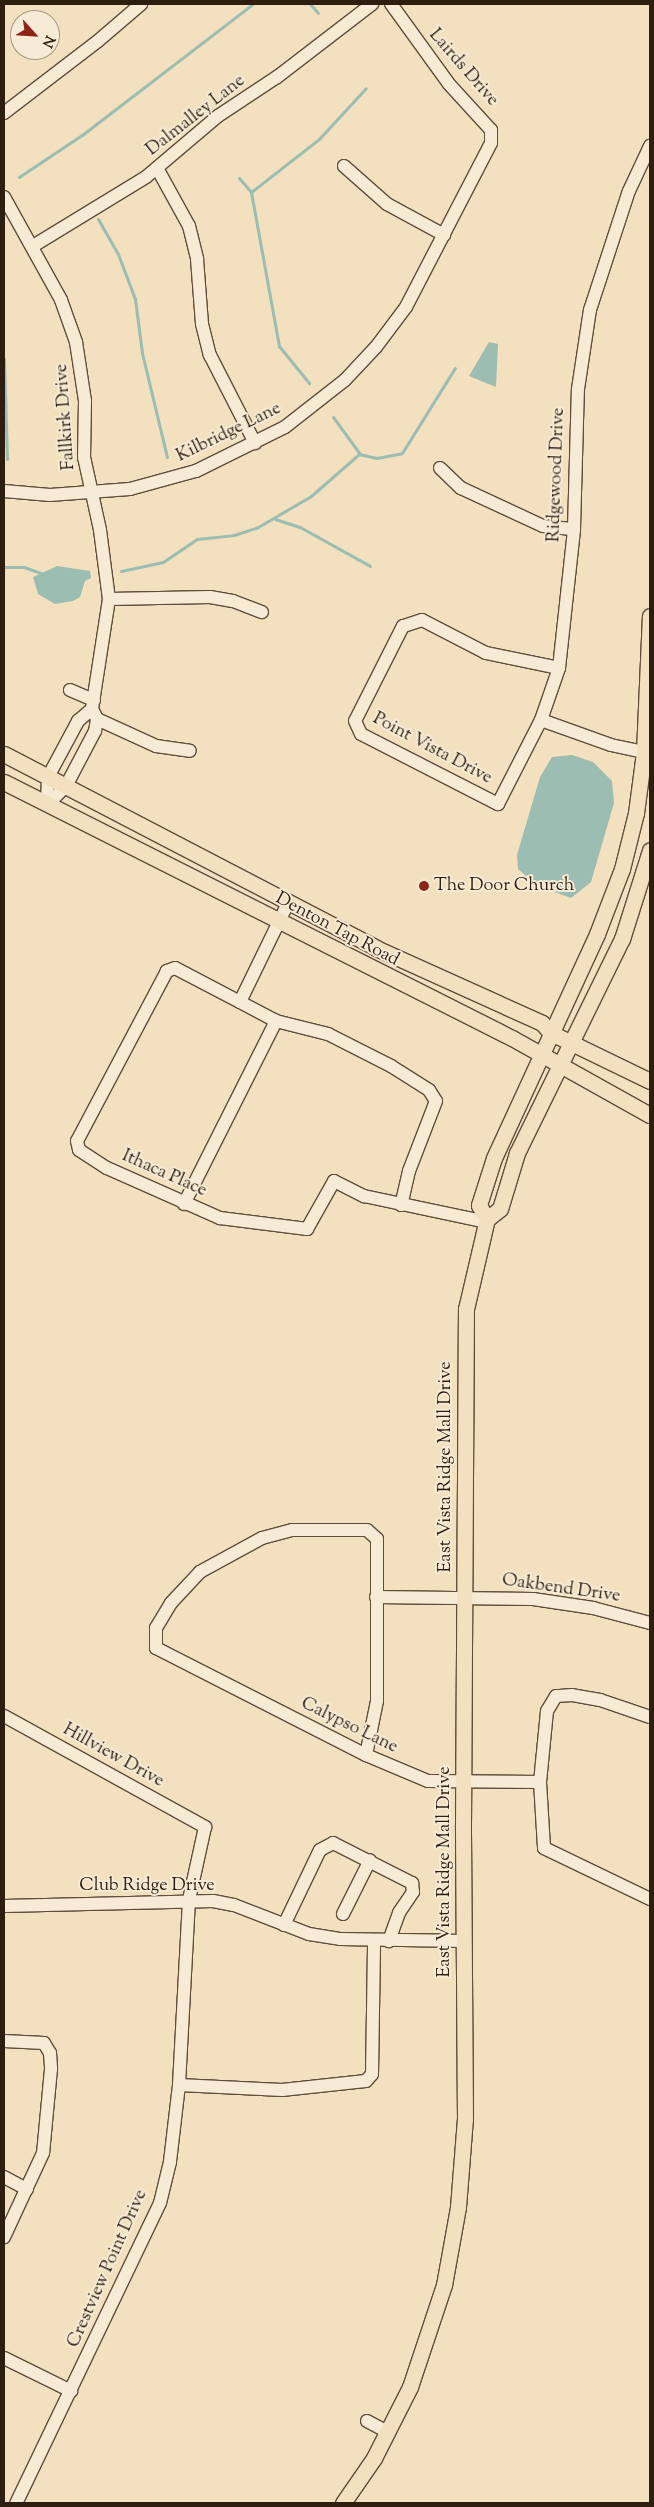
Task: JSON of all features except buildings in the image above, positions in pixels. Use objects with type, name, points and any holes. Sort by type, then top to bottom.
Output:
[{"type":"main road","name":"East Vista Ridge Mall Drive","points":[[343,2503],[388,2432],[410,2387],[429,2335],[449,2262],[458,2207],[465,2120],[463,1783],[466,1309],[486,1220],[479,1205],[494,1158],[597,934],[622,869],[636,813],[647,754],[650,616]]},
{"type":"main road","name":"Denton Tap Road","points":[[4,754],[376,948],[542,1023],[551,1033],[650,1081]]},
{"type":"main road","name":"Denton Tap Road","points":[[4,782],[280,920],[650,1114]]},
{"type":"main road","name":"East Vista Ridge Mall Drive","points":[[486,1220],[500,1209],[517,1153],[622,939],[650,850]]},
{"type":"street","points":[[4,113],[98,41],[141,4]]},
{"type":"street","name":"Dalmalley Lane","points":[[34,246],[157,168],[218,116],[277,77],[372,4]]},
{"type":"street","name":"Lairds Drive","points":[[391,4],[449,84],[492,130]]},
{"type":"street","name":"Kilbridge Lane","points":[[4,491],[50,494],[130,489],[196,471],[285,427],[345,380],[376,347],[406,307],[491,142],[492,130]]},
{"type":"street","name":"Ridgewood Drive","points":[[498,804],[541,720],[559,668],[574,529],[578,389],[590,310],[629,191],[650,146]]},
{"type":"street","points":[[344,166],[387,204],[414,222],[444,235]]},
{"type":"street","points":[[157,168],[189,226],[197,259],[202,324],[210,355],[254,443]]},
{"type":"street","name":"Fallkirk Drive","points":[[4,197],[34,246],[61,300],[76,342],[84,383],[84,456],[90,491],[100,530],[110,599],[91,739],[66,786],[47,805]]},
{"type":"street","points":[[440,468],[461,488],[543,526],[574,529]]},
{"type":"street","points":[[110,599],[210,597],[233,601],[262,612]]},
{"type":"street","name":"Point Vista Drive","points":[[498,804],[360,734],[355,721],[403,626],[422,620],[486,653],[559,668]]},
{"type":"street","points":[[70,690],[95,709],[156,746],[190,751]]},
{"type":"street","points":[[47,805],[48,777],[78,721],[95,709]]},
{"type":"street","points":[[541,720],[611,745],[647,754]]},
{"type":"street","points":[[240,1002],[288,902]]},
{"type":"street","name":"Ithaca Place","points":[[401,1204],[408,1171],[436,1101],[429,1090],[391,1066],[328,1034],[276,1021],[175,968],[167,971],[77,1141],[79,1150],[107,1168],[184,1204],[220,1218],[296,1230],[307,1229],[334,1181],[364,1196],[401,1204],[486,1220]]},
{"type":"street","points":[[184,1204],[276,1021]]},
{"type":"street","name":"Calypso Lane","points":[[376,1598],[377,1539],[367,1530],[292,1530],[262,1538],[200,1572],[171,1603],[156,1628],[156,1648],[366,1755],[428,1781],[463,1783],[540,1782]]},
{"type":"street","name":"Oakbend Drive","points":[[376,1598],[464,1597],[533,1599],[593,1608],[650,1623]]},
{"type":"street","points":[[366,1755],[377,1701],[376,1598]]},
{"type":"street","points":[[650,1717],[600,1700],[572,1695],[556,1696],[547,1711],[540,1782],[544,1848],[650,1899]]},
{"type":"street","name":"Hillview Drive","points":[[4,1716],[205,1827]]},
{"type":"street","name":"Crestview Point Drive","points":[[16,2503],[160,2203],[170,2162],[179,2086],[189,1900],[205,1827]]},
{"type":"street","points":[[284,1925],[323,1847],[336,1844],[407,1878],[414,1889],[399,1912],[389,1941]]},
{"type":"street","points":[[343,1914],[370,1860]]},
{"type":"street","name":"Club Ridge Drive","points":[[4,1906],[189,1900],[234,1905],[309,1934],[374,1941],[464,1941]]},
{"type":"street","points":[[179,2086],[282,2090],[366,2081],[372,2074],[374,1941]]},
{"type":"street","points":[[4,2041],[44,2043],[50,2053],[46,2141],[27,2189],[9,2215],[4,2237]]},
{"type":"street","points":[[4,2178],[27,2189]]},
{"type":"street","points":[[4,2358],[71,2391]]},
{"type":"street","points":[[367,2421],[388,2432]]},
{"type":"water","points":[[489,342],[498,344],[496,387],[469,376]]},
{"type":"water","points":[[57,566],[90,571],[91,578],[85,581],[80,597],[73,601],[55,604],[38,594],[33,577]]},
{"type":"water","points":[[572,755],[593,762],[612,781],[614,803],[591,882],[571,898],[536,885],[518,869],[517,855],[540,777],[552,757]]},
{"type":"waterway","points":[[19,177],[82,135],[253,4]]},
{"type":"waterway","points":[[310,4],[318,13]]},
{"type":"waterway","points":[[251,192],[319,139],[366,88]]},
{"type":"waterway","points":[[239,178],[251,192],[279,346],[309,383]]},
{"type":"waterway","points":[[98,219],[118,254],[135,299],[142,353],[167,457]]},
{"type":"waterway","points":[[4,359],[7,459]]},
{"type":"waterway","points":[[121,571],[163,562],[197,539],[234,535],[258,527],[311,496],[359,454],[377,458],[402,453],[455,368]]},
{"type":"waterway","points":[[333,417],[360,454]]},
{"type":"waterway","points":[[275,519],[300,527],[370,566]]},
{"type":"waterway","points":[[4,567],[24,567],[43,574]]},
{"type":"place","name":"The Door Church","points":[[424,886]]}]
